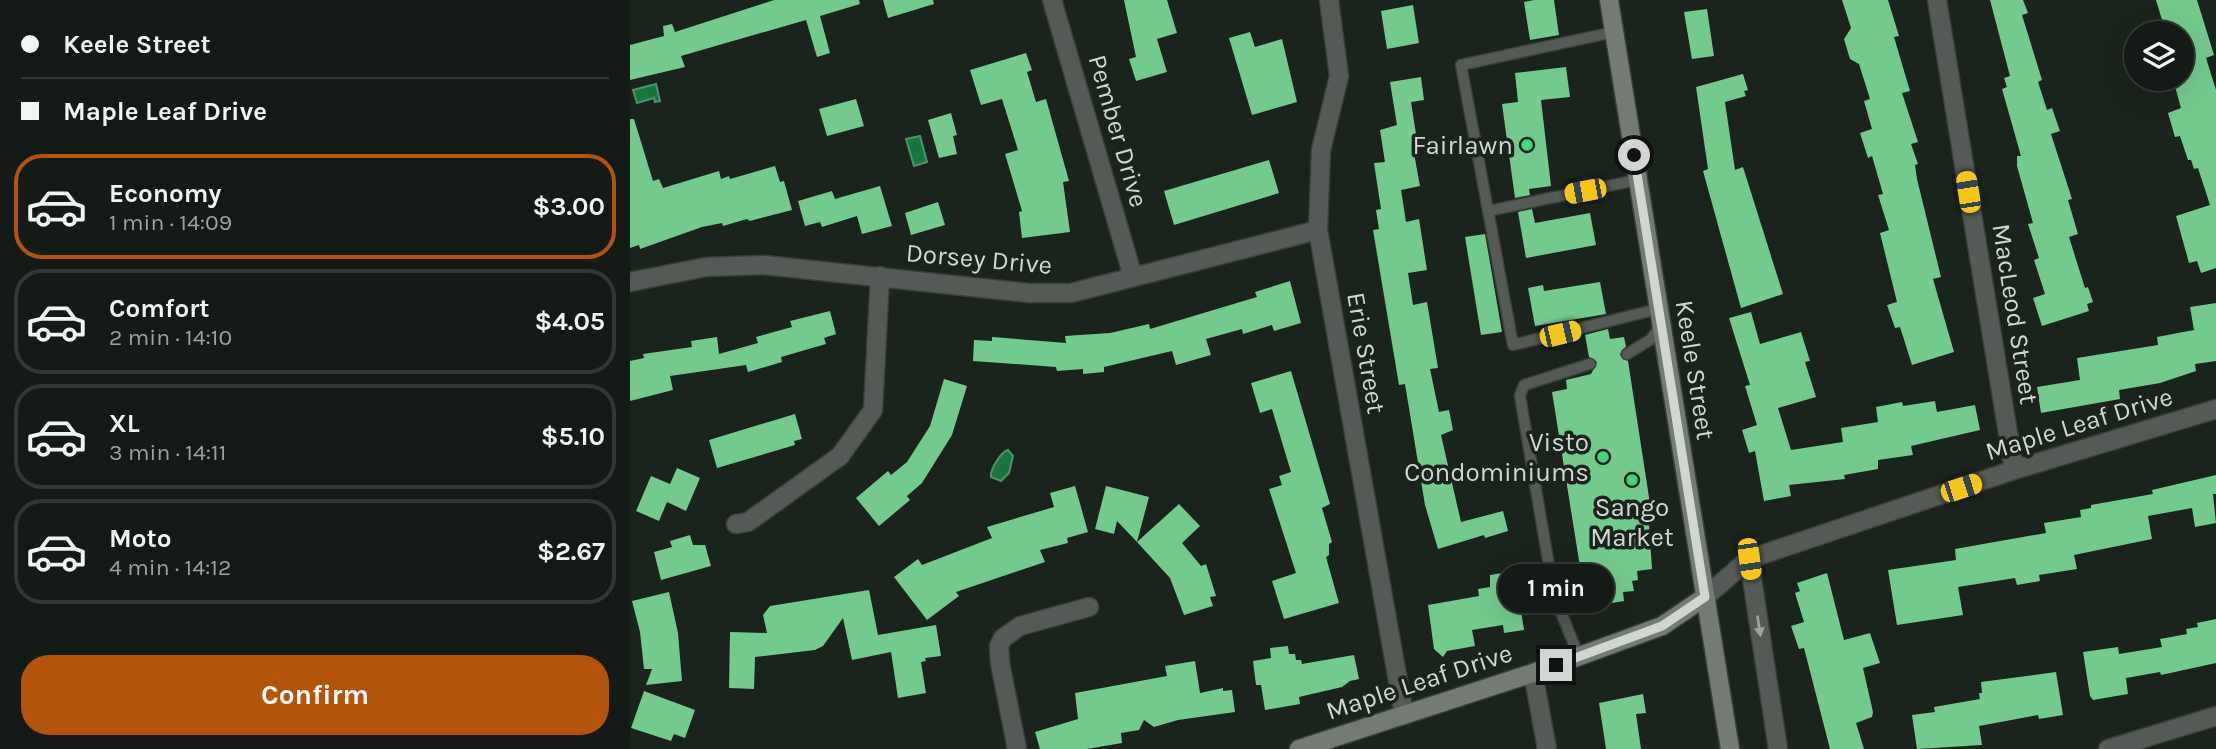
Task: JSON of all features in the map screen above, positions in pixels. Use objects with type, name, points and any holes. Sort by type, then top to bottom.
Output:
[{"type":"main road","name":"Keele Street","points":[[1609,0],[1730,749]]},
{"type":"main road","name":"Maple Leaf Drive","points":[[1299,749],[1533,673],[1662,626],[1705,597]]},
{"type":"street","name":"Pember Drive","points":[[1052,0],[1133,277]]},
{"type":"street","name":"Erie Street","points":[[1329,0],[1339,76],[1321,150],[1318,230],[1404,715]]},
{"type":"street","name":"MacLeod Street","points":[[1937,0],[2014,471]]},
{"type":"street","name":"Dorsey Drive","points":[[630,282],[706,268],[751,265],[1029,293],[1071,293],[1318,230]]},
{"type":"street","points":[[736,524],[748,522],[840,456],[873,410],[880,276]]},
{"type":"street","name":"Maple Leaf Drive","points":[[1705,597],[1749,559],[2014,471],[2216,409]]},
{"type":"street","points":[[1749,559],[1778,749]]},
{"type":"street","points":[[1017,749],[1000,663],[999,646],[1003,638],[1020,626],[1089,607]]},
{"type":"street","points":[[1533,673],[1546,749]]},
{"type":"street","points":[[2108,749],[2216,716]]},
{"type":"lane","points":[[1614,32],[1461,65],[1513,345],[1660,318]]},
{"type":"lane","points":[[1488,211],[1637,180]]},
{"type":"lane","points":[[1627,354],[1650,340],[1660,318]]},
{"type":"lane","points":[[1579,657],[1554,595],[1520,396],[1524,385],[1590,364]]},
{"type":"shaded area","points":[[656,84],[660,101],[655,102],[654,98],[637,103],[633,90]]},
{"type":"shaded area","points":[[920,136],[927,162],[914,166],[906,139]]},
{"type":"shaded area","points":[[1008,450],[1013,456],[1009,473],[1001,481],[991,477],[996,461]]},
{"type":"building","points":[[774,0],[859,0],[860,4],[820,16],[830,53],[817,57],[806,20],[681,56],[685,67],[630,80],[630,45],[664,36],[663,26],[672,24],[675,32]]},
{"type":"building","points":[[883,0],[933,0],[934,4],[888,18]]},
{"type":"building","points":[[1124,0],[1167,0],[1177,33],[1157,39],[1167,72],[1136,81],[1129,59],[1136,57]]},
{"type":"building","points":[[1554,0],[1559,35],[1530,40],[1524,2]]},
{"type":"building","points":[[1842,0],[1888,0],[1899,36],[1894,37],[1910,91],[1902,93],[1918,142],[1911,144],[1918,164],[1915,165],[1917,179],[1941,277],[1933,279],[1954,352],[1912,365],[1900,327],[1895,328],[1887,305],[1897,302],[1880,233],[1889,230],[1878,195],[1883,194],[1872,156],[1868,158],[1860,133],[1872,129],[1864,101],[1870,99],[1859,64],[1850,59],[1844,39],[1851,28]]},
{"type":"building","points":[[1990,0],[2023,0],[2028,13],[2022,15],[2042,80],[2038,82],[2047,110],[2052,108],[2060,131],[2051,134],[2072,199],[2068,200],[2078,234],[2069,237],[2085,288],[2088,287],[2093,302],[2087,304],[2089,311],[2042,326],[2033,298],[2045,294],[2034,260],[2039,258],[2028,224],[2033,223],[2017,166],[2017,156],[2021,156],[2002,89],[2007,87],[2004,78],[2010,76]]},
{"type":"building","points":[[2156,0],[2197,0],[2214,55],[2206,58],[2216,90],[2216,268],[2201,273],[2197,261],[2189,263],[2176,216],[2210,205],[2198,168],[2194,169],[2191,160],[2188,160],[2180,136],[2175,137],[2168,113],[2181,108],[2176,91],[2194,91],[2194,21],[2162,21]]},
{"type":"building","points":[[1413,5],[1419,43],[1387,49],[1381,11]]},
{"type":"building","points":[[1707,9],[1714,56],[1692,59],[1684,12]]},
{"type":"building","points":[[1250,32],[1255,47],[1282,39],[1297,102],[1252,115],[1229,38]]},
{"type":"building","points":[[1026,53],[1032,70],[1027,72],[1036,102],[1046,99],[1069,181],[1063,182],[1070,232],[1022,238],[1019,212],[1022,211],[1005,154],[1018,150],[1002,99],[981,105],[970,70]]},
{"type":"building","name":"Fairlawn","points":[[1566,67],[1570,97],[1541,100],[1551,186],[1529,189],[1530,195],[1515,198],[1502,104],[1518,102],[1515,73]]},
{"type":"building","points":[[1743,74],[1748,90],[1744,91],[1746,96],[1725,102],[1735,170],[1743,167],[1783,294],[1741,308],[1703,171],[1708,169],[1696,87]]},
{"type":"building","points":[[1421,77],[1424,100],[1411,102],[1418,147],[1413,148],[1420,186],[1401,190],[1406,222],[1419,219],[1427,270],[1408,273],[1413,305],[1427,302],[1438,368],[1430,369],[1439,412],[1449,410],[1453,430],[1441,435],[1461,522],[1503,511],[1508,531],[1485,538],[1484,535],[1438,549],[1425,505],[1405,384],[1399,385],[1373,230],[1379,229],[1376,210],[1381,209],[1374,163],[1385,162],[1380,130],[1397,125],[1390,82]]},
{"type":"building","points":[[856,99],[864,126],[827,136],[819,109]]},
{"type":"building","points":[[951,113],[957,135],[953,136],[957,154],[939,158],[928,120]]},
{"type":"building","points":[[630,119],[634,119],[653,181],[659,179],[663,188],[719,171],[721,179],[729,176],[730,179],[775,166],[780,182],[784,181],[792,210],[750,221],[747,219],[723,226],[722,223],[702,227],[640,249],[639,245],[630,248]]},
{"type":"building","points":[[1269,160],[1279,193],[1174,225],[1164,191]]},
{"type":"building","points":[[880,186],[892,226],[862,234],[857,216],[822,227],[820,222],[805,226],[798,201],[832,191],[835,199]]},
{"type":"building","points":[[938,202],[945,225],[911,235],[905,213]]},
{"type":"building","points":[[1532,209],[1535,223],[1590,213],[1596,245],[1526,258],[1518,212]]},
{"type":"building","points":[[1485,234],[1502,332],[1481,335],[1465,237]]},
{"type":"building","points":[[1290,281],[1301,323],[1274,331],[1272,325],[1243,334],[1242,329],[1206,339],[1211,355],[1176,365],[1172,351],[1104,367],[1104,372],[1083,374],[1083,369],[1057,371],[1056,367],[973,361],[974,340],[992,341],[992,337],[1066,343],[1065,336],[1110,333],[1149,324],[1150,329],[1257,297],[1255,292]]},
{"type":"building","points":[[1600,282],[1606,314],[1535,326],[1528,288],[1543,285],[1544,291]]},
{"type":"building","points":[[2216,303],[2216,361],[2195,364],[2196,371],[2160,383],[2119,390],[2120,399],[2041,413],[2037,387],[2080,380],[2077,358],[2158,345],[2157,337],[2194,330],[2190,307]]},
{"type":"building","points":[[830,311],[836,334],[824,338],[826,344],[781,357],[782,362],[748,372],[746,365],[670,376],[673,390],[630,401],[630,361],[644,358],[643,354],[692,347],[691,341],[717,337],[719,354],[758,343],[756,337],[792,327],[790,321]]},
{"type":"building","points":[[1751,312],[1760,344],[1801,332],[1810,361],[1805,362],[1816,397],[1778,408],[1791,450],[1843,442],[1841,428],[1878,422],[1876,407],[1902,402],[1903,406],[1935,401],[1937,412],[1975,405],[1980,430],[1911,446],[1913,455],[1878,460],[1878,469],[1844,475],[1845,479],[1789,485],[1791,496],[1764,501],[1755,451],[1749,453],[1742,430],[1757,425],[1745,386],[1750,385],[1729,318]]},
{"type":"building","name":"Visto Condominiums","points":[[1608,329],[1610,339],[1624,337],[1626,346],[1620,355],[1628,361],[1653,523],[1649,524],[1652,569],[1637,571],[1638,580],[1632,581],[1634,591],[1623,592],[1624,601],[1600,605],[1598,596],[1585,598],[1552,392],[1567,389],[1566,380],[1591,374],[1597,362],[1589,357],[1585,335]]},
{"type":"building","points":[[1291,371],[1330,504],[1322,508],[1332,542],[1326,557],[1339,603],[1284,619],[1272,581],[1296,573],[1269,489],[1282,485],[1279,476],[1291,472],[1272,409],[1260,413],[1251,383]]},
{"type":"building","points":[[944,379],[967,386],[952,435],[922,483],[907,496],[910,500],[879,526],[856,498],[888,471],[891,475],[907,462],[930,426]]},
{"type":"building","points":[[795,414],[802,439],[794,441],[795,445],[717,468],[709,440]]},
{"type":"building","points":[[677,468],[700,478],[686,511],[667,502],[659,521],[636,511],[651,476],[670,484]]},
{"type":"building","points":[[2216,475],[2216,494],[2213,494],[2216,523],[2195,527],[2192,508],[2148,516],[2152,539],[2074,555],[2077,569],[2039,575],[2040,581],[2017,585],[2015,578],[1958,587],[1963,615],[1897,625],[1888,570],[1956,560],[1955,549],[2046,533],[2044,523],[2081,517],[2080,510],[2091,508],[2091,505],[2153,494],[2152,490]]},
{"type":"building","points":[[1075,486],[1088,532],[1067,538],[1068,543],[1040,550],[1045,562],[956,592],[959,596],[927,620],[894,577],[918,559],[922,565],[992,538],[987,527],[1054,507],[1050,493]]},
{"type":"building","points":[[1106,486],[1149,497],[1137,542],[1117,521],[1114,534],[1095,529]]},
{"type":"building","points":[[1179,504],[1200,526],[1182,543],[1201,566],[1206,564],[1216,596],[1210,597],[1213,606],[1184,615],[1170,578],[1137,542]]},
{"type":"building","points":[[690,535],[693,545],[705,545],[711,566],[661,580],[654,552],[672,547],[670,541]]},
{"type":"building","points":[[1515,571],[1524,630],[1504,633],[1503,625],[1472,630],[1475,646],[1447,651],[1443,657],[1434,649],[1428,605],[1479,596],[1478,589],[1490,587],[1490,575]]},
{"type":"building","points":[[1827,573],[1844,640],[1870,633],[1880,663],[1863,668],[1873,712],[1872,717],[1856,723],[1864,749],[1830,749],[1804,648],[1799,649],[1791,626],[1804,622],[1795,593],[1800,591],[1797,583]]},
{"type":"building","points":[[869,590],[878,635],[936,625],[941,656],[925,658],[926,661],[921,662],[926,693],[898,698],[891,652],[852,660],[843,618],[823,646],[815,650],[755,657],[754,689],[729,688],[730,632],[767,633],[763,615],[770,606]]},
{"type":"building","points":[[669,592],[678,633],[682,681],[646,685],[652,669],[644,669],[640,632],[632,601]]},
{"type":"building","points":[[2216,619],[2216,663],[2161,675],[2160,672],[2126,678],[2128,694],[2093,700],[2090,696],[2083,652],[2118,647],[2119,654],[2162,647],[2160,639],[2187,634],[2186,629],[2198,627],[2197,623]]},
{"type":"building","points":[[1288,646],[1289,654],[1295,654],[1296,660],[1301,660],[1302,664],[1354,655],[1359,679],[1342,687],[1299,697],[1300,704],[1265,710],[1261,685],[1256,685],[1253,661],[1271,658],[1270,648]]},
{"type":"building","points":[[1195,661],[1200,693],[1223,688],[1223,691],[1232,690],[1235,712],[1178,720],[1154,727],[1144,720],[1139,730],[1121,733],[1122,743],[1087,749],[1040,749],[1035,732],[1078,719],[1075,693],[1167,676],[1165,666]]},
{"type":"building","points":[[2056,672],[2063,715],[2039,719],[2038,715],[1979,726],[1982,745],[1917,749],[1912,715],[1935,712],[1934,707],[1980,699],[1981,682]]},
{"type":"building","points":[[644,691],[695,710],[685,738],[674,734],[671,741],[631,728]]},
{"type":"building","points":[[1643,694],[1646,713],[1636,714],[1641,749],[1606,749],[1599,703]]},
{"type":"place","name":"Fairlawn","points":[[1527,145]]},
{"type":"place","name":"Visto Condominiums","points":[[1603,457]]},
{"type":"place","name":"Sango Market","points":[[1632,480]]},
{"type":"route","points":[[1556,665],[1662,626],[1705,597],[1634,155]]}]
